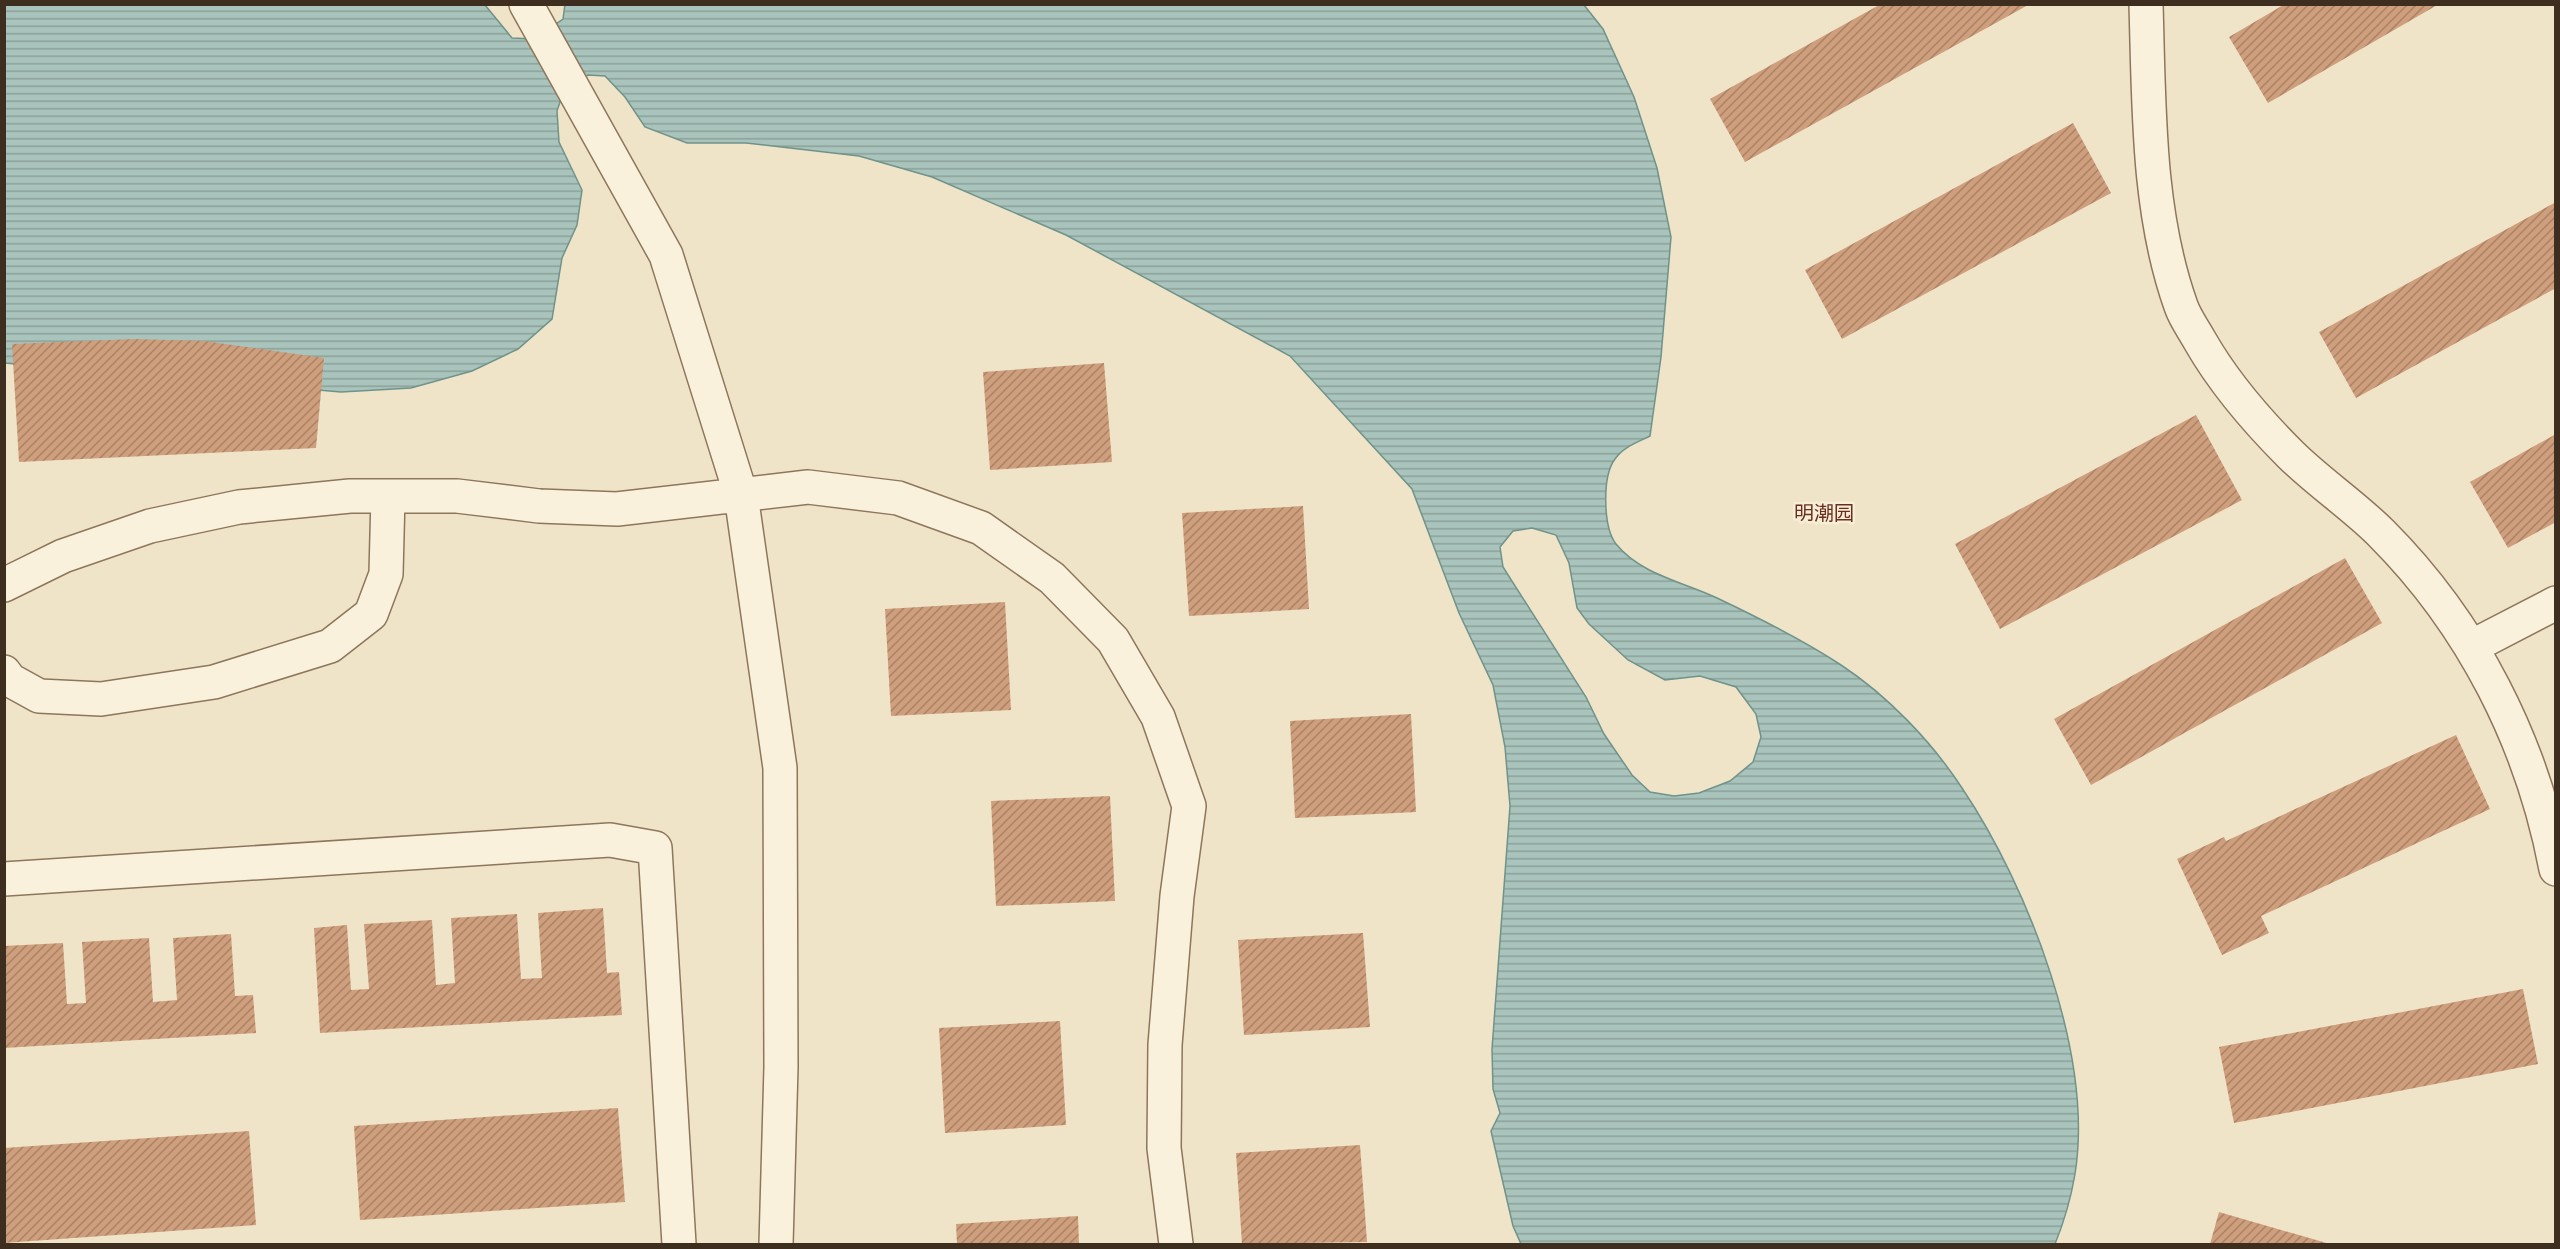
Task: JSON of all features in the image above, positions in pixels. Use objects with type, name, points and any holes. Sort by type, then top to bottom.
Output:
[{"type":"street","points":[[526,4],[666,255],[741,495],[780,768],[781,1067],[776,1245]]},
{"type":"street","points":[[2146,4],[2150,126],[2162,231],[2181,308],[2222,379],[2291,455],[2381,533],[2452,614],[2505,704],[2549,832],[2556,869]]},
{"type":"street","points":[[4,585],[63,556],[150,526],[239,507],[350,496],[457,496],[539,506],[616,509],[808,488],[898,498],[981,528],[1052,578],[1113,640],[1158,717],[1189,806],[1177,896],[1165,1046],[1164,1148],[1176,1245]]},
{"type":"street","points":[[4,672],[10,680],[39,696],[101,699],[214,682],[330,646],[371,614],[386,574],[388,496]]},
{"type":"street","points":[[2471,647],[2556,603]]},
{"type":"street","points":[[4,879],[610,840],[655,848],[679,1245]]},
{"type":"water","points":[[565,4],[1584,5],[1603,29],[1634,97],[1657,168],[1671,237],[1661,357],[1650,436],[1622,451],[1611,467],[1606,489],[1606,502],[1612,536],[1616,544],[1637,563],[1764,621],[1812,647],[1858,677],[1892,705],[1923,737],[1962,788],[1987,828],[2032,922],[2065,1025],[2075,1077],[2078,1127],[2075,1174],[2067,1210],[2055,1244],[1521,1244],[1513,1226],[1491,1131],[1500,1113],[1493,1089],[1492,1049],[1510,806],[1505,747],[1493,685],[1459,613],[1412,489],[1290,356],[1066,235],[932,177],[859,156],[746,143],[687,143],[645,127],[625,97],[605,76],[588,75],[564,90],[557,111],[559,142],[582,190],[577,225],[562,258],[552,319],[518,349],[472,371],[411,388],[341,392],[5,363],[4,5],[485,5],[512,38],[534,39],[563,19]],"holes":[[[1532,528],[1556,535],[1569,563],[1577,608],[1589,624],[1628,660],[1665,680],[1700,676],[1736,687],[1756,714],[1761,737],[1753,762],[1730,781],[1699,793],[1674,796],[1650,792],[1632,775],[1604,734],[1586,697],[1503,567],[1500,547],[1513,531]]]},
{"type":"building","points":[[1881,4],[2030,4],[1745,162],[1710,99]]},
{"type":"building","points":[[2285,4],[2439,4],[2268,103],[2229,37]]},
{"type":"building","points":[[2073,123],[2111,193],[1842,339],[1805,270]]},
{"type":"building","points":[[2556,202],[2556,288],[2356,398],[2319,332]]},
{"type":"building","points":[[134,339],[204,341],[324,358],[316,448],[19,462],[12,344]]},
{"type":"building","points":[[1104,363],[1112,462],[990,470],[983,372]]},
{"type":"building","points":[[2196,415],[2242,500],[2000,629],[1955,544]]},
{"type":"building","points":[[2556,434],[2556,522],[2508,548],[2470,482]]},
{"type":"building","points":[[1303,506],[1309,609],[1189,616],[1182,513]]},
{"type":"building","points":[[2345,558],[2382,623],[2091,785],[2054,719]]},
{"type":"building","points":[[1005,602],[1011,710],[891,716],[885,609]]},
{"type":"building","points":[[1411,714],[1416,812],[1295,818],[1290,721]]},
{"type":"building","points":[[2456,735],[2490,809],[2261,916],[2269,933],[2222,955],[2177,859],[2224,837],[2226,841]]},
{"type":"building","points":[[1110,796],[1115,901],[996,906],[991,801]]},
{"type":"building","points":[[603,908],[607,973],[619,972],[622,1015],[320,1033],[314,928],[347,925],[351,990],[369,989],[364,924],[432,920],[436,985],[455,983],[451,918],[517,914],[521,979],[542,978],[538,913]]},
{"type":"building","points":[[1363,933],[1370,1027],[1244,1035],[1238,940]]},
{"type":"building","points":[[231,934],[235,996],[253,995],[256,1033],[4,1048],[4,946],[63,943],[67,1004],[86,1003],[82,942],[149,938],[153,1002],[177,1000],[173,938]]},
{"type":"building","points":[[2523,989],[2538,1064],[2234,1123],[2219,1047]]},
{"type":"building","points":[[1060,1021],[1066,1125],[945,1133],[939,1028]]},
{"type":"building","points":[[618,1108],[625,1202],[360,1220],[354,1126]]},
{"type":"building","points":[[249,1131],[256,1225],[4,1243],[4,1148]]},
{"type":"building","points":[[1360,1145],[1367,1242],[1242,1244],[1236,1153]]},
{"type":"building","points":[[2219,1212],[2330,1244],[2210,1244]]},
{"type":"building","points":[[1078,1216],[1079,1244],[957,1244],[956,1224]]},
{"type":"district","name":"明潮园","points":[[1824,512]]}]
